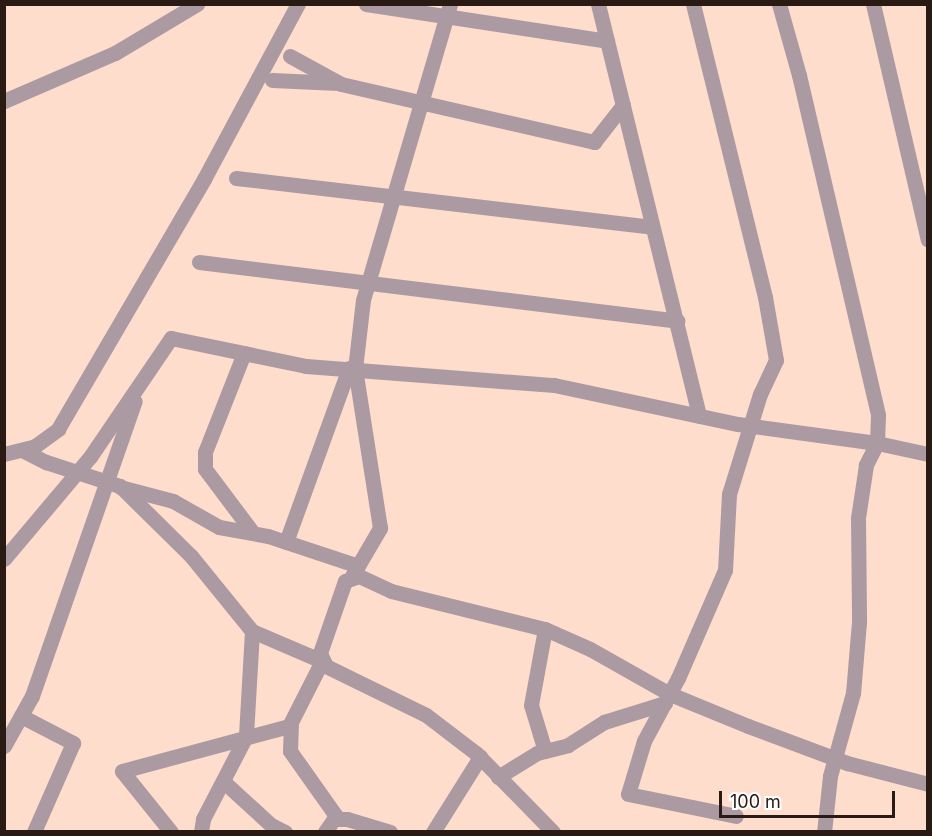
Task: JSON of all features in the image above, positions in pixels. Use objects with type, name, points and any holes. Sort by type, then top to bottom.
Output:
[{"type":"street","points":[[4,101],[115,54],[197,4]]},
{"type":"street","points":[[4,454],[35,446],[58,429],[204,179],[298,4]]},
{"type":"street","points":[[366,4],[448,10],[607,41]]},
{"type":"street","points":[[598,4],[699,416]]},
{"type":"street","points":[[693,4],[762,286],[776,360],[750,426],[729,494],[725,570],[667,698],[644,741],[628,794],[736,816]]},
{"type":"street","points":[[779,4],[875,405],[877,443],[866,465],[858,518],[859,622],[853,693],[835,758],[824,831]]},
{"type":"street","points":[[873,4],[927,240]]},
{"type":"street","points":[[286,542],[352,368],[367,285],[395,199],[448,10]]},
{"type":"street","points":[[290,56],[342,84]]},
{"type":"street","points":[[272,80],[342,84],[594,142],[623,105]]},
{"type":"street","points":[[236,178],[395,199],[652,226]]},
{"type":"street","points":[[199,262],[367,285],[677,321]]},
{"type":"street","points":[[4,559],[77,472],[171,338],[306,366],[554,385],[750,426],[877,443],[927,454]]},
{"type":"street","points":[[244,353],[204,452],[206,469],[253,533]]},
{"type":"street","points":[[330,825],[336,816],[317,785],[290,752],[291,723],[322,661],[324,635],[345,581],[355,571],[380,528],[352,368]]},
{"type":"street","points":[[4,746],[32,696],[113,484],[142,381]]},
{"type":"street","points":[[22,450],[77,472],[172,501],[219,527],[286,542],[355,571],[391,591],[545,629],[590,649],[667,698],[835,758],[927,784]]},
{"type":"street","points":[[113,484],[190,555],[252,631],[322,661],[333,670],[426,715],[480,757],[553,831]]},
{"type":"street","points":[[545,629],[531,705],[545,751]]},
{"type":"street","points":[[201,831],[202,819],[244,742],[252,631]]},
{"type":"street","points":[[498,777],[545,751],[568,745],[604,722],[667,698]]},
{"type":"street","points":[[21,716],[73,743],[34,831]]},
{"type":"street","points":[[171,831],[122,771],[244,742],[291,723]]},
{"type":"street","points":[[433,831],[480,757]]},
{"type":"street","points":[[224,782],[271,825],[285,831]]},
{"type":"street","points":[[330,825],[347,819],[390,831]]}]
